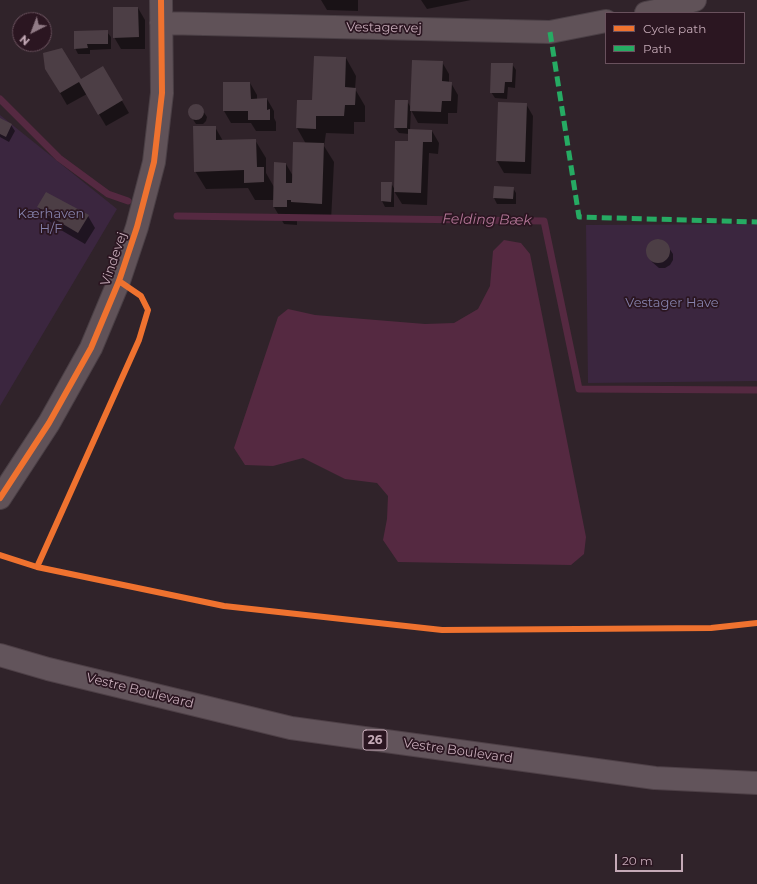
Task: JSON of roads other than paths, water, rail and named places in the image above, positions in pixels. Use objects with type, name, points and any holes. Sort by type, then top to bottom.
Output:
[{"type":"main road","name":"Vestre Boulevard","points":[[0,655],[48,669],[290,728],[655,778],[757,783]]},
{"type":"street","name":"Vindevej","points":[[0,498],[49,423],[91,348],[119,281],[137,227],[154,162],[162,93],[161,0]]},
{"type":"street","points":[[651,12],[695,0]]},
{"type":"street","name":"Vestagervej","points":[[161,22],[550,32],[605,21]]},
{"type":"waterway","name":"Felding Bæk","points":[[0,99],[59,158],[108,194],[128,201]]},
{"type":"waterway","name":"Felding Bæk","points":[[177,216],[544,221],[579,389],[757,390]]},
{"type":"park label","name":"Kærhaven H/F","points":[[51,222]]},
{"type":"park label","name":"Vestager Have","points":[[672,303]]}]
